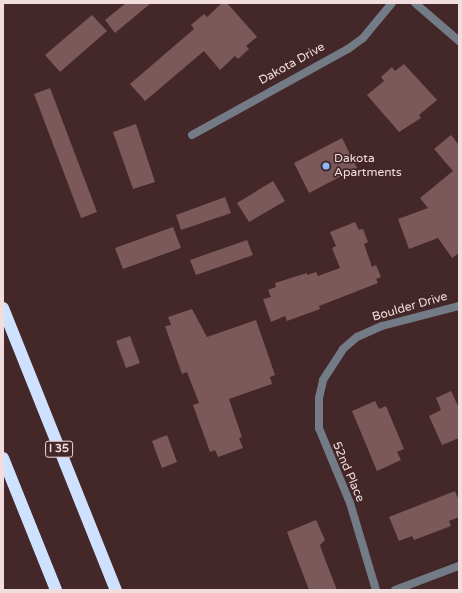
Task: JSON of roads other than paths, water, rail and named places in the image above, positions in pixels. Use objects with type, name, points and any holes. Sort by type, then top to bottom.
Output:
[{"type":"highway","name":"I 35","points":[[3,308],[116,590]]},
{"type":"highway","points":[[3,458],[56,590]]},
{"type":"street","name":"Dakota Drive","points":[[192,135],[348,48],[363,38],[392,3]]},
{"type":"street","points":[[415,3],[459,41]]},
{"type":"street","name":"Boulder Drive","points":[[332,363],[357,337],[382,326],[459,306]]},
{"type":"street","name":"52nd Place","points":[[332,363],[323,380],[319,398],[319,428],[350,503],[376,590]]},
{"type":"street","points":[[395,590],[459,566]]},
{"type":"place","name":"Dakota Apartments","points":[[326,166]]}]
